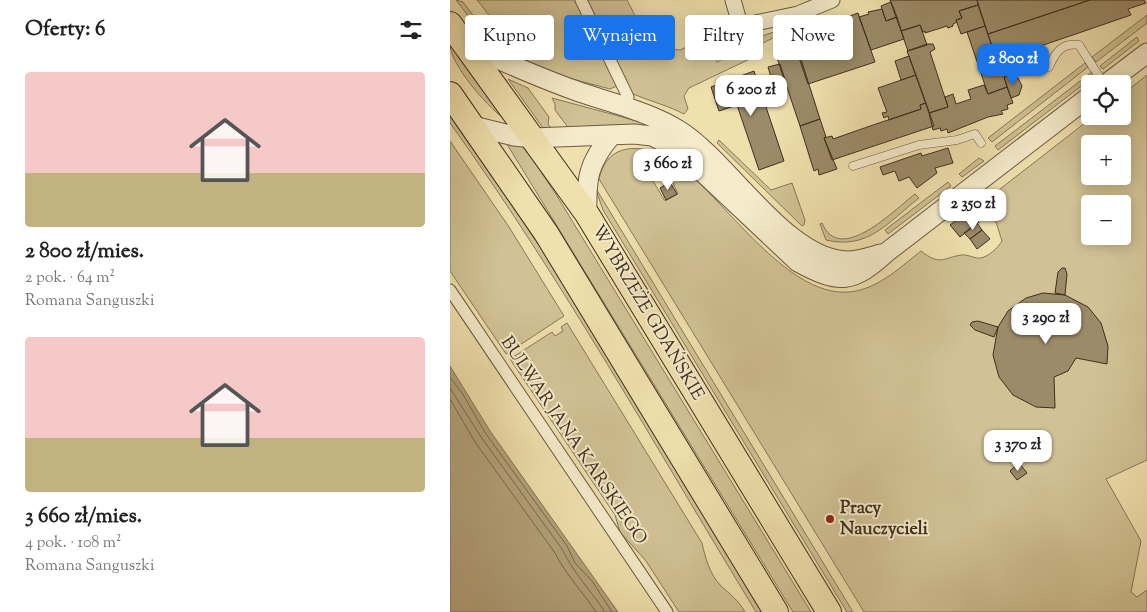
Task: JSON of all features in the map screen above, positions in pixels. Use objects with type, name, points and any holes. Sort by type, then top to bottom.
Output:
[{"type":"main road","name":"WYBRZEŻE GDAŃSKIE","points":[[450,24],[465,44]]},
{"type":"main road","name":"WYBRZEŻE GDAŃSKIE","points":[[477,60],[587,214],[830,612]]},
{"type":"main road","points":[[450,94],[546,233],[776,612]]},
{"type":"street","points":[[581,0],[628,96],[626,109]]},
{"type":"street","points":[[733,0],[743,23],[790,16],[832,0]]},
{"type":"street","points":[[1117,75],[1147,53]]},
{"type":"street","points":[[498,60],[533,76],[681,131],[791,236],[821,255],[847,261],[866,259],[887,252]]},
{"type":"street","points":[[473,126],[514,136],[533,138],[652,136],[678,149],[798,262],[831,277],[853,277],[867,270],[887,252],[1081,103]]},
{"type":"street","points":[[587,214],[590,168],[599,150],[611,136]]},
{"type":"street","name":"BULWAR JANA KARSKIEGO","points":[[450,290],[668,612]]},
{"type":"lane","points":[[1049,68],[1060,48],[1069,43],[1079,45],[1099,75]]},
{"type":"lane","points":[[853,166],[919,145],[957,140],[975,134],[981,143]]},
{"type":"shaded area","points":[[456,0],[463,2],[473,15],[467,15]]},
{"type":"shaded area","points":[[477,0],[627,0],[635,15],[564,15],[564,60],[675,60],[675,50],[685,48],[685,60],[716,60],[717,62],[721,60],[748,60],[689,88],[684,96],[688,109],[684,114],[617,86],[610,89],[566,77],[526,60],[554,60],[554,15],[489,15]]},
{"type":"shaded area","points":[[1147,15],[1147,23],[1096,62],[1092,57]]},
{"type":"shaded area","points":[[773,32],[773,38],[763,43],[763,36]]},
{"type":"shaded area","points":[[1137,37],[1139,41],[1103,69],[1100,66]]},
{"type":"shaded area","points":[[450,44],[502,117],[487,103],[462,73]]},
{"type":"shaded area","points":[[1085,63],[1088,67],[992,142],[988,138]]},
{"type":"shaded area","points":[[1147,75],[1147,460],[1106,479],[1141,541],[1131,592],[1137,597],[1147,590],[1147,612],[864,612],[599,179],[603,167],[609,158],[617,152],[626,149],[647,150],[668,157],[653,181],[665,201],[678,194],[668,172],[674,162],[693,177],[758,244],[782,265],[806,281],[831,291],[856,291],[874,285],[899,269],[921,251],[937,260],[964,255],[981,258],[990,254],[1002,241],[995,219],[995,201],[991,196],[1082,125],[1131,125],[1131,88]]},
{"type":"shaded area","points":[[508,79],[528,88],[549,117],[548,124],[552,129],[543,128]]},
{"type":"shaded area","points":[[1081,80],[1081,86],[998,150],[995,146]]},
{"type":"shaded area","points":[[552,98],[663,128],[691,145],[802,252],[837,266],[864,265],[856,268],[839,269],[823,265],[801,254],[688,147],[674,138],[646,128],[631,126],[570,130],[555,110]]},
{"type":"shaded area","points":[[450,115],[543,251],[762,612],[756,612],[570,303],[450,123]]},
{"type":"shaded area","points":[[502,136],[522,143],[557,196],[811,612],[793,612]]},
{"type":"shaded area","points":[[719,140],[771,190],[792,183],[805,220],[804,225],[802,226],[717,143]]},
{"type":"shaded area","points":[[450,141],[509,227],[564,316],[506,354],[450,271]]},
{"type":"shaded area","points":[[979,158],[984,161],[962,177],[959,174]]},
{"type":"shaded area","points":[[948,182],[951,186],[888,234],[885,230]]},
{"type":"shaded area","points":[[595,187],[853,612],[847,612],[603,210]]},
{"type":"shaded area","points":[[915,194],[919,198],[887,225],[865,238],[841,242],[826,240],[820,224],[822,223],[830,235],[841,239],[854,237],[881,222]]},
{"type":"shaded area","points":[[567,323],[702,543],[706,560],[714,577],[745,612],[679,612],[646,561],[620,532],[615,515],[510,359],[552,332],[555,336],[563,331],[561,327]]},
{"type":"water","points":[[450,366],[490,431],[618,612],[450,612]]},
{"type":"building","points":[[890,0],[977,0],[978,5],[959,11],[962,18],[956,20],[957,22],[953,26],[925,33],[920,25],[901,31]]},
{"type":"building","points":[[977,0],[1090,0],[988,34]]},
{"type":"building","points":[[1090,0],[1144,0],[1146,3],[1128,9],[1131,15],[997,61],[988,34]]},
{"type":"building","points":[[891,2],[897,17],[886,21],[881,6]]},
{"type":"building","points":[[978,5],[985,26],[961,34],[956,20],[962,18],[959,11]]},
{"type":"building","points":[[882,9],[886,21],[897,17],[904,39],[871,50],[859,17],[869,14],[868,12]]},
{"type":"building","points":[[858,13],[875,62],[808,84],[800,60],[853,60],[853,15]]},
{"type":"building","points":[[920,25],[927,45],[908,51],[901,31]]},
{"type":"building","points":[[985,26],[997,61],[1003,57],[1009,76],[1004,77],[1007,87],[988,94],[967,32]]},
{"type":"building","points":[[927,44],[933,44],[935,49],[930,52],[948,107],[929,113],[907,51]]},
{"type":"building","points":[[909,56],[916,75],[901,80],[895,61]]},
{"type":"building","points":[[778,60],[801,60],[820,119],[800,126]]},
{"type":"building","points":[[780,64],[786,83],[774,87],[768,67]]},
{"type":"building","points":[[754,71],[784,161],[759,170],[737,105],[719,111],[711,87]]},
{"type":"building","points":[[916,75],[926,103],[920,105],[921,109],[889,120],[888,116],[884,118],[882,113],[887,112],[878,88]]},
{"type":"building","points":[[1010,75],[1018,78],[1022,86],[1019,95],[1011,98],[1004,77]]},
{"type":"building","points":[[984,85],[988,94],[1007,87],[1013,103],[1007,105],[1008,109],[1001,111],[1003,114],[988,117],[948,133],[947,129],[941,131],[940,128],[933,130],[929,113],[948,107],[945,97],[953,94],[956,104],[971,99],[968,90]]},
{"type":"building","points":[[926,103],[934,126],[832,160],[824,138],[832,136],[833,139],[921,109],[920,105]]},
{"type":"building","points":[[820,119],[826,137],[824,138],[837,169],[819,175],[818,169],[814,171],[800,126]]},
{"type":"building","points":[[948,148],[953,163],[935,168],[937,173],[917,188],[909,177],[899,181],[895,171],[883,175],[880,167],[921,153],[922,156]]},
{"type":"building","points":[[670,182],[677,194],[666,200],[660,188]]},
{"type":"building","points":[[970,210],[979,222],[960,237],[950,225]]},
{"type":"building","points":[[977,223],[982,230],[970,239],[964,233]]},
{"type":"building","points":[[982,230],[990,239],[977,249],[970,239]]},
{"type":"building","points":[[1065,268],[1067,274],[1065,295],[1055,293],[1058,272]]},
{"type":"building","points":[[1043,293],[1065,295],[1088,307],[1101,323],[1108,346],[1107,364],[1076,358],[1068,371],[1054,377],[1055,408],[1036,407],[1013,395],[999,377],[993,355],[998,327],[1008,311],[1026,298]]},
{"type":"building","points":[[978,321],[998,327],[994,337],[975,330],[970,325],[972,322]]},
{"type":"building","points":[[1019,463],[1027,473],[1017,480],[1010,471]]},
{"type":"place","name":"Pracy Nauczycieli","points":[[830,519]]}]
